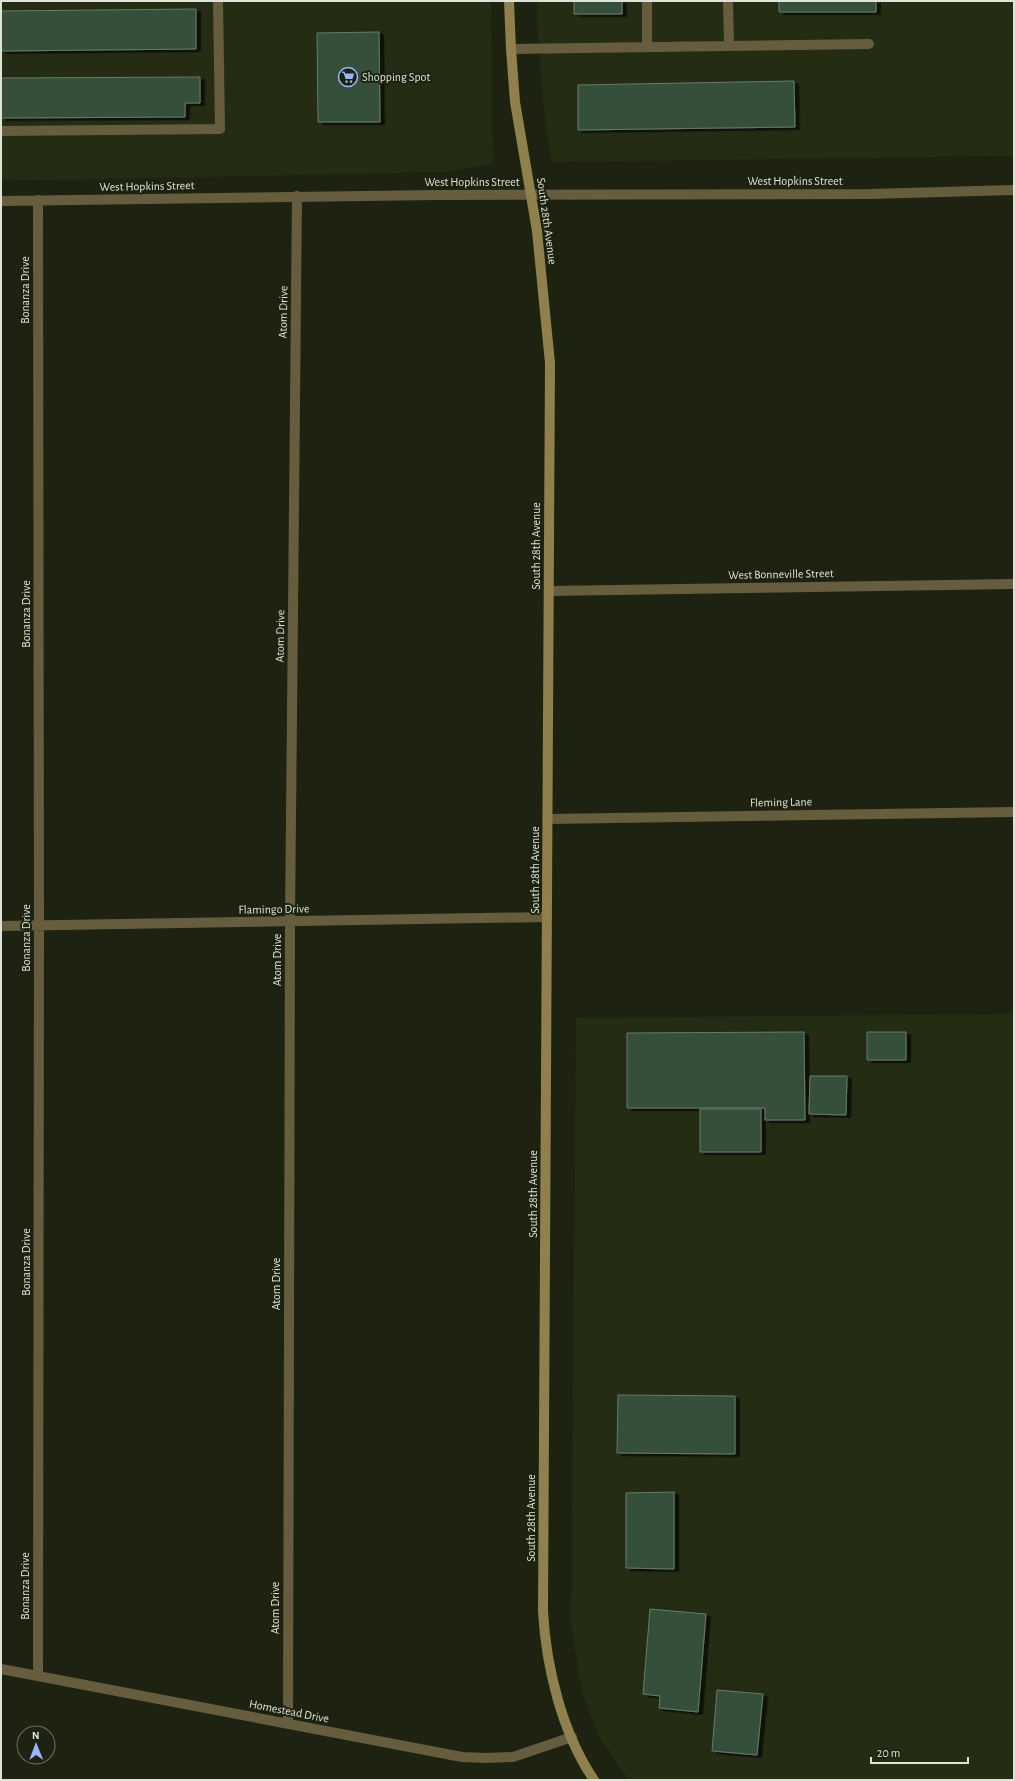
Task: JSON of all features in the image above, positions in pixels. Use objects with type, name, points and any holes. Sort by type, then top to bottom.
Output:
[{"type":"main road","name":"South 28th Avenue","points":[[509,1],[510,49],[515,102],[537,232],[550,363],[544,1633],[562,1712],[572,1737],[594,1780]]},
{"type":"street","points":[[1,131],[220,128],[218,1]]},
{"type":"street","points":[[647,1],[647,46]]},
{"type":"street","points":[[728,1],[729,46]]},
{"type":"street","points":[[510,49],[869,44]]},
{"type":"street","name":"West Hopkins Street","points":[[1,201],[297,196],[870,194],[1014,190]]},
{"type":"street","name":"Atom Drive","points":[[288,1724],[290,921],[297,196]]},
{"type":"street","name":"Bonanza Drive","points":[[38,200],[38,1676]]},
{"type":"street","name":"West Bonneville Street","points":[[549,591],[1014,584]]},
{"type":"street","name":"Fleming Lane","points":[[548,819],[1014,812]]},
{"type":"street","name":"Flamingo Drive","points":[[1,926],[547,917]]},
{"type":"street","name":"Homestead Drive","points":[[1,1669],[462,1757],[513,1757],[572,1737]]},
{"type":"shaded area","points":[[1,1],[491,1],[493,164],[447,172],[1,181]]},
{"type":"shaded area","points":[[537,1],[1014,1],[1014,156],[551,162],[543,102],[537,23]]},
{"type":"shaded area","points":[[1014,1014],[1014,1780],[628,1780],[600,1738],[582,1693],[571,1626],[576,1018]]},
{"type":"building","points":[[574,1],[622,1],[622,14],[574,14]]},
{"type":"building","points":[[779,1],[876,1],[876,12],[779,12]]},
{"type":"building","points":[[196,9],[196,49],[1,51],[1,11]]},
{"type":"building","name":"Shopping Spot","points":[[379,32],[380,122],[318,122],[317,33]]},
{"type":"building","points":[[200,77],[200,103],[185,103],[185,117],[1,118],[1,78]]},
{"type":"building","points":[[794,81],[795,127],[578,130],[578,85]]},
{"type":"building","points":[[804,1032],[805,1120],[765,1120],[765,1108],[627,1108],[627,1033]]},
{"type":"building","points":[[867,1032],[906,1032],[906,1060],[867,1060]]},
{"type":"building","points":[[810,1076],[847,1076],[846,1115],[809,1114]]},
{"type":"building","points":[[700,1109],[761,1109],[761,1152],[700,1152]]},
{"type":"building","points":[[618,1395],[735,1396],[735,1454],[617,1453]]},
{"type":"building","points":[[674,1492],[674,1569],[626,1568],[626,1493]]},
{"type":"building","points":[[650,1609],[706,1614],[698,1712],[659,1708],[660,1696],[643,1694]]},
{"type":"building","points":[[717,1690],[763,1694],[757,1755],[712,1751]]},
{"type":"place","name":"Shopping Spot","points":[[348,77]]}]
